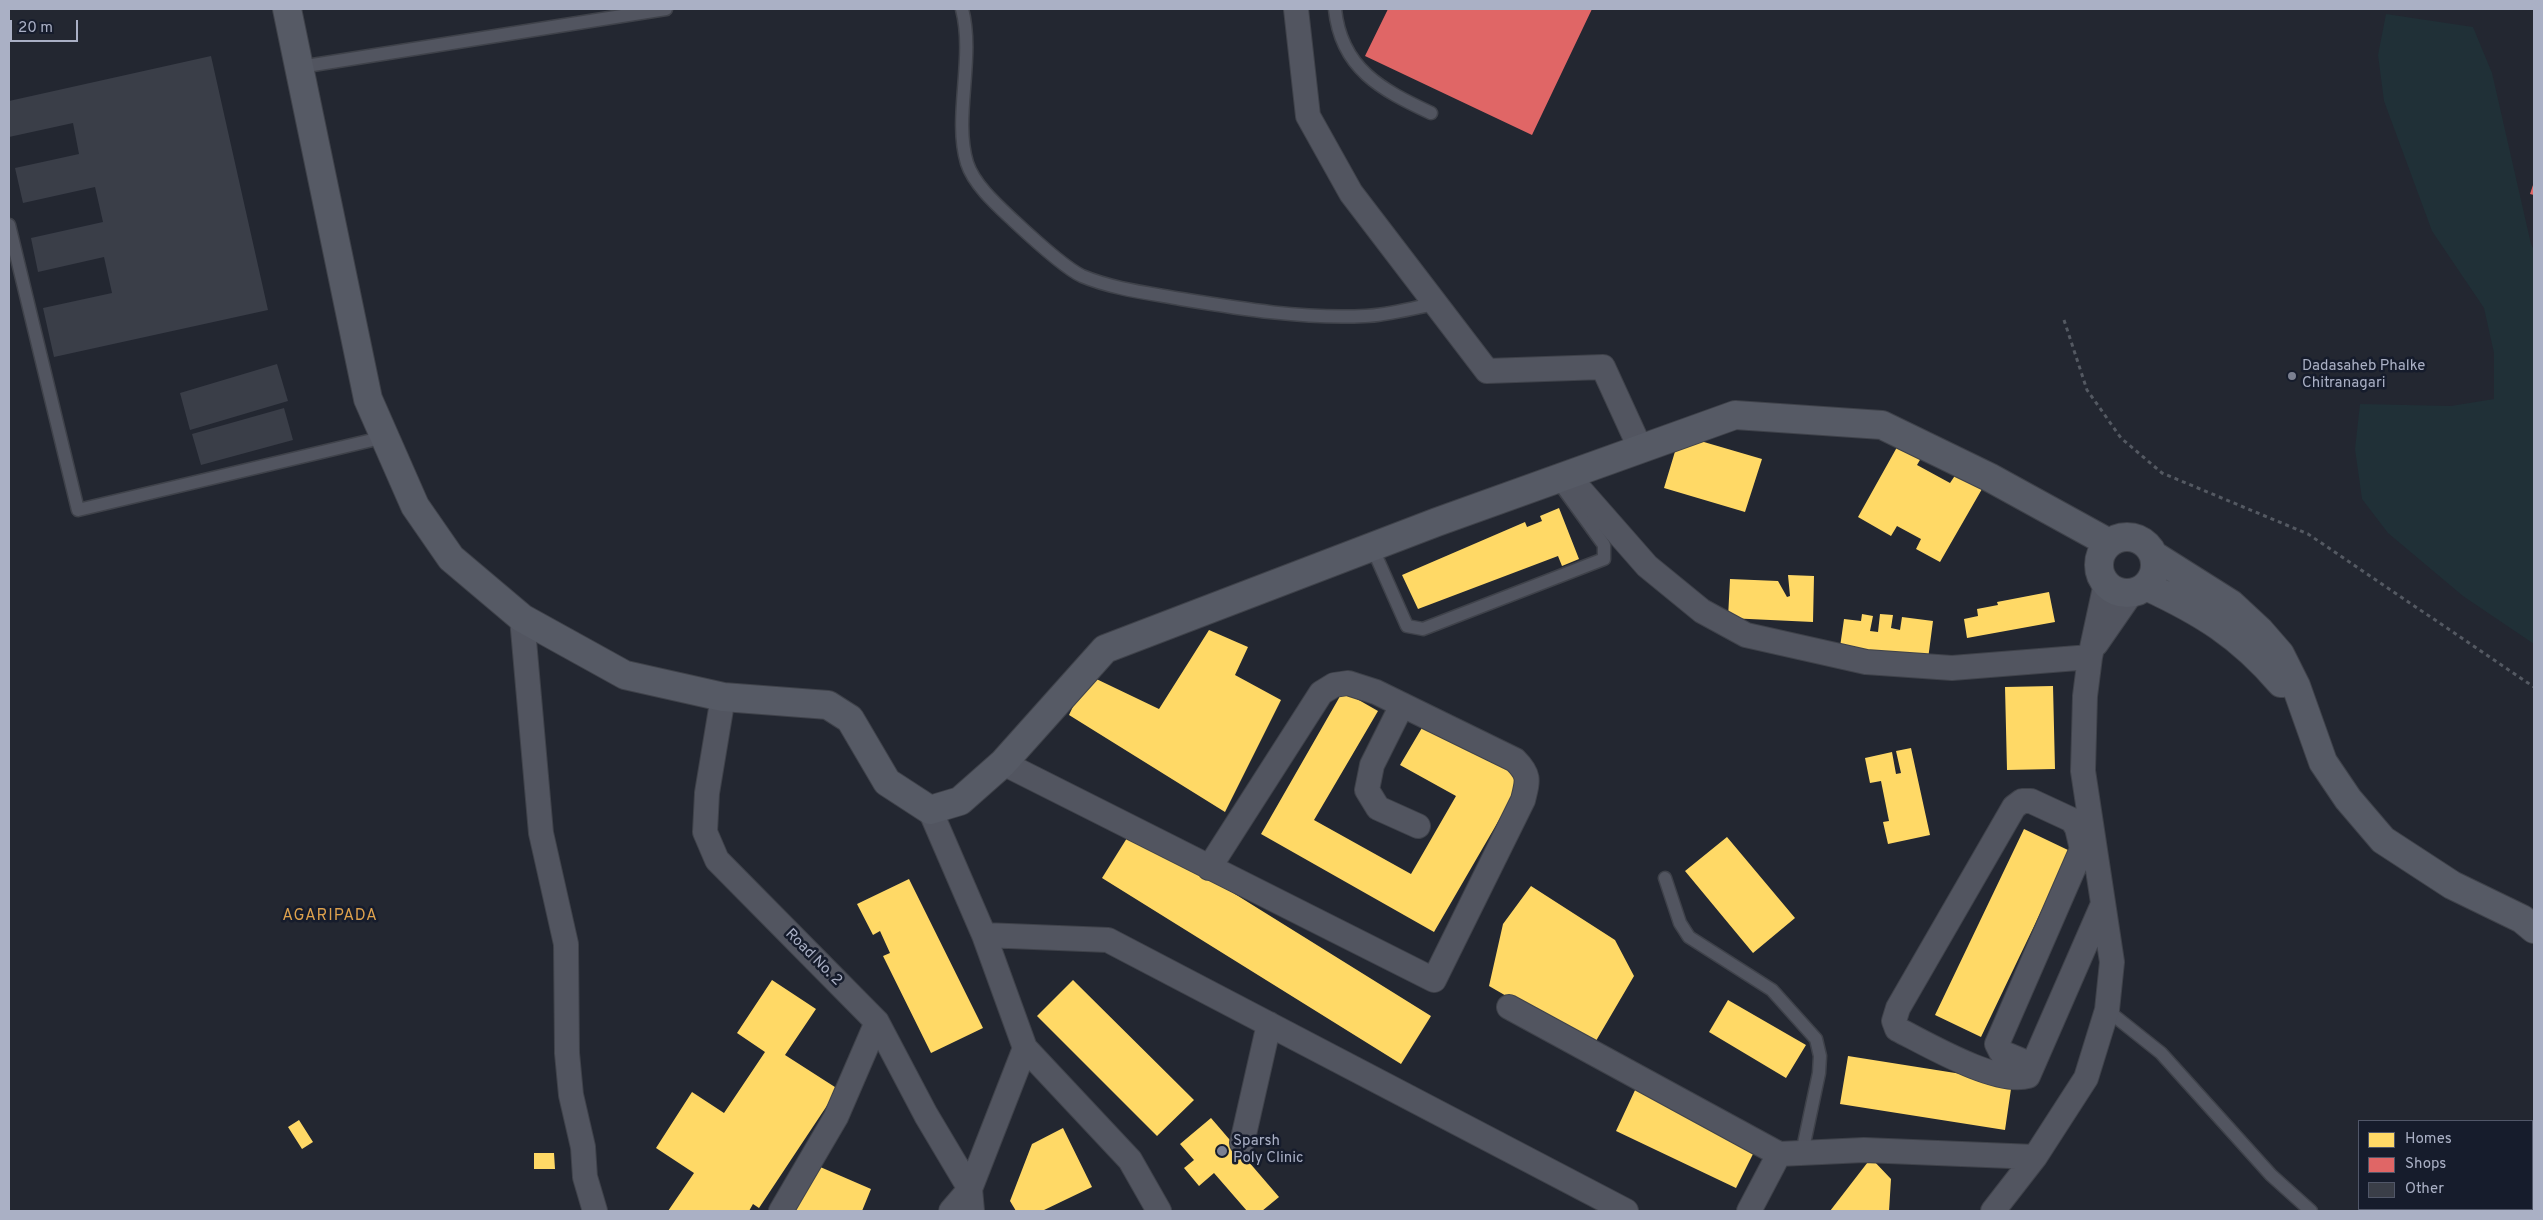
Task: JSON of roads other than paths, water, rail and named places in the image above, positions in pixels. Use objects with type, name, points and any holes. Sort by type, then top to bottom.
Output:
[{"type":"street","points":[[287,9],[368,399],[415,506],[451,558],[522,618],[625,675],[724,697],[828,705],[850,719],[887,782],[930,810],[984,936],[1025,1048],[1130,1160],[1159,1211]]},
{"type":"street","points":[[1296,9],[1308,116],[1351,193],[1487,371],[1603,367],[1641,450]]},
{"type":"street","points":[[930,810],[960,802],[1002,763],[1105,649],[1372,547],[1641,450],[1656,442],[1735,415],[1882,425],[1989,477],[2110,543]]},
{"type":"street","points":[[1563,478],[1648,566],[1702,611],[1746,635],[1813,652],[1875,663],[1952,668],[2092,652],[2139,589],[2153,578],[2156,567],[2155,556]]},
{"type":"street","points":[[2303,708],[2264,664],[2213,620],[2139,589],[2122,592],[2106,583],[2100,573],[2099,562],[2102,551],[2119,538],[2130,536],[2145,543],[2155,556],[2231,604],[2260,631],[2280,654],[2296,686],[2323,762],[2348,799],[2383,840],[2452,885],[2522,919],[2534,929]]},
{"type":"street","points":[[1994,1211],[2035,1157],[2086,1078],[2107,1010],[2112,962],[2083,771],[2085,696],[2106,583]]},
{"type":"street","points":[[522,618],[541,834],[560,910],[566,944],[567,1053],[571,1095],[583,1147],[585,1177],[595,1211]]},
{"type":"street","points":[[1002,763],[1210,868],[1434,980],[1523,800],[1528,781],[1525,770],[1515,760],[1376,692],[1348,683],[1334,685],[1321,693],[1210,868]]},
{"type":"street","name":"Road No. 2","points":[[724,697],[707,793],[705,832],[717,860],[877,1022],[971,1200]]},
{"type":"street","points":[[1402,705],[1372,764],[1367,790],[1378,808],[1418,826]]},
{"type":"street","points":[[2032,1065],[2001,1052],[1997,1044],[2082,849],[2077,828],[2072,820],[2031,801],[2022,801],[2014,807],[1898,1008],[1894,1021],[1897,1029],[1978,1068],[2019,1078],[2028,1076],[2103,904]]},
{"type":"street","points":[[984,936],[1108,940],[1626,1211]]},
{"type":"street","points":[[1509,1007],[1790,1153],[1864,1150],[2035,1157]]},
{"type":"street","points":[[782,1211],[836,1117],[877,1022]]},
{"type":"street","points":[[1242,1143],[1269,1024]]},
{"type":"street","points":[[951,1211],[971,1200],[1025,1048]]},
{"type":"street","points":[[1750,1211],[1790,1153]]},
{"type":"lane","points":[[300,67],[666,9]]},
{"type":"lane","points":[[962,9],[967,71],[962,122],[968,163],[989,197],[1028,234],[1080,275],[1125,290],[1246,310],[1302,316],[1366,316],[1436,304]]},
{"type":"lane","points":[[1335,9],[1345,47],[1361,71],[1389,93],[1431,113]]},
{"type":"lane","points":[[9,225],[78,510],[384,437]]},
{"type":"lane","points":[[1372,547],[1407,626],[1423,629],[1604,559],[1604,545],[1563,478]]},
{"type":"lane","points":[[1665,878],[1680,923],[1689,937],[1772,990],[1816,1039],[1820,1056],[1819,1073],[1790,1153]]},
{"type":"lane","points":[[2107,1010],[2161,1053],[2271,1175],[2311,1211]]},
{"type":"place","name":"Dadasaheb Phalke Chitranagari","points":[[2292,376]]},
{"type":"place","name":"Sparsh Poly Clinic","points":[[1222,1151]]},
{"type":"district","name":"AGARIPADA","points":[[330,917]]}]
